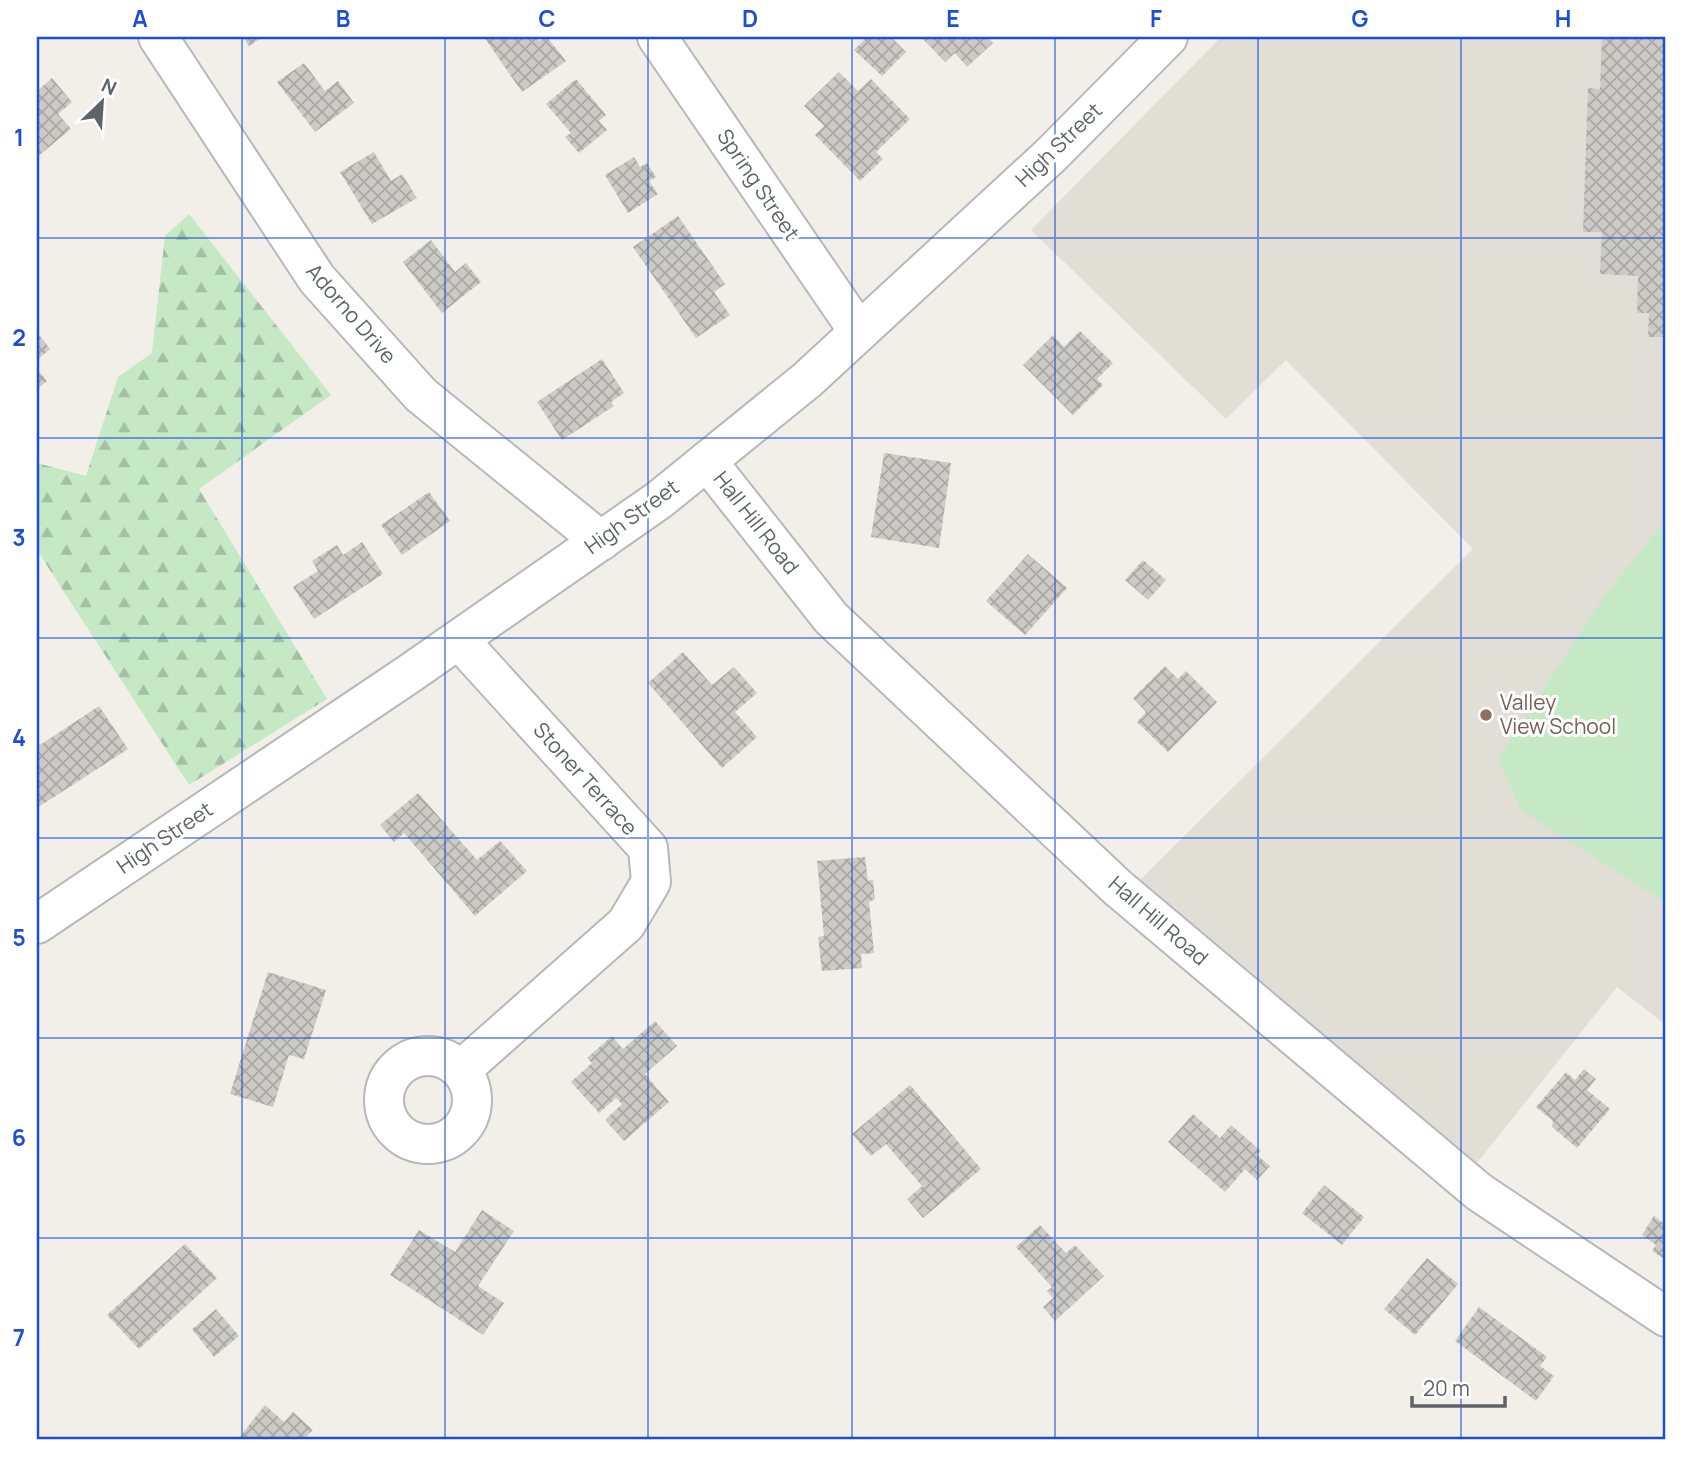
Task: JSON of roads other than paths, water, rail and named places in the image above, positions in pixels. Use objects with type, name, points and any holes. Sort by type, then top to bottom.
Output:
[{"type":"street","name":"Adorno Drive","points":[[158,37],[317,279],[421,395],[601,541]]},
{"type":"street","name":"Spring Street","points":[[657,37],[859,332]]},
{"type":"street","name":"High Street","points":[[37,924],[459,640],[601,541],[707,461],[807,380],[1051,155],[1168,37]]},
{"type":"street","name":"Hall Hill Road","points":[[707,461],[831,618],[1118,888],[1479,1192],[1666,1317]]},
{"type":"street","name":"Stoner Terrace","points":[[459,640],[648,848],[651,882],[626,924],[461,1070]]},
{"type":"place","name":"Valley View School","points":[[1486,715]]}]
